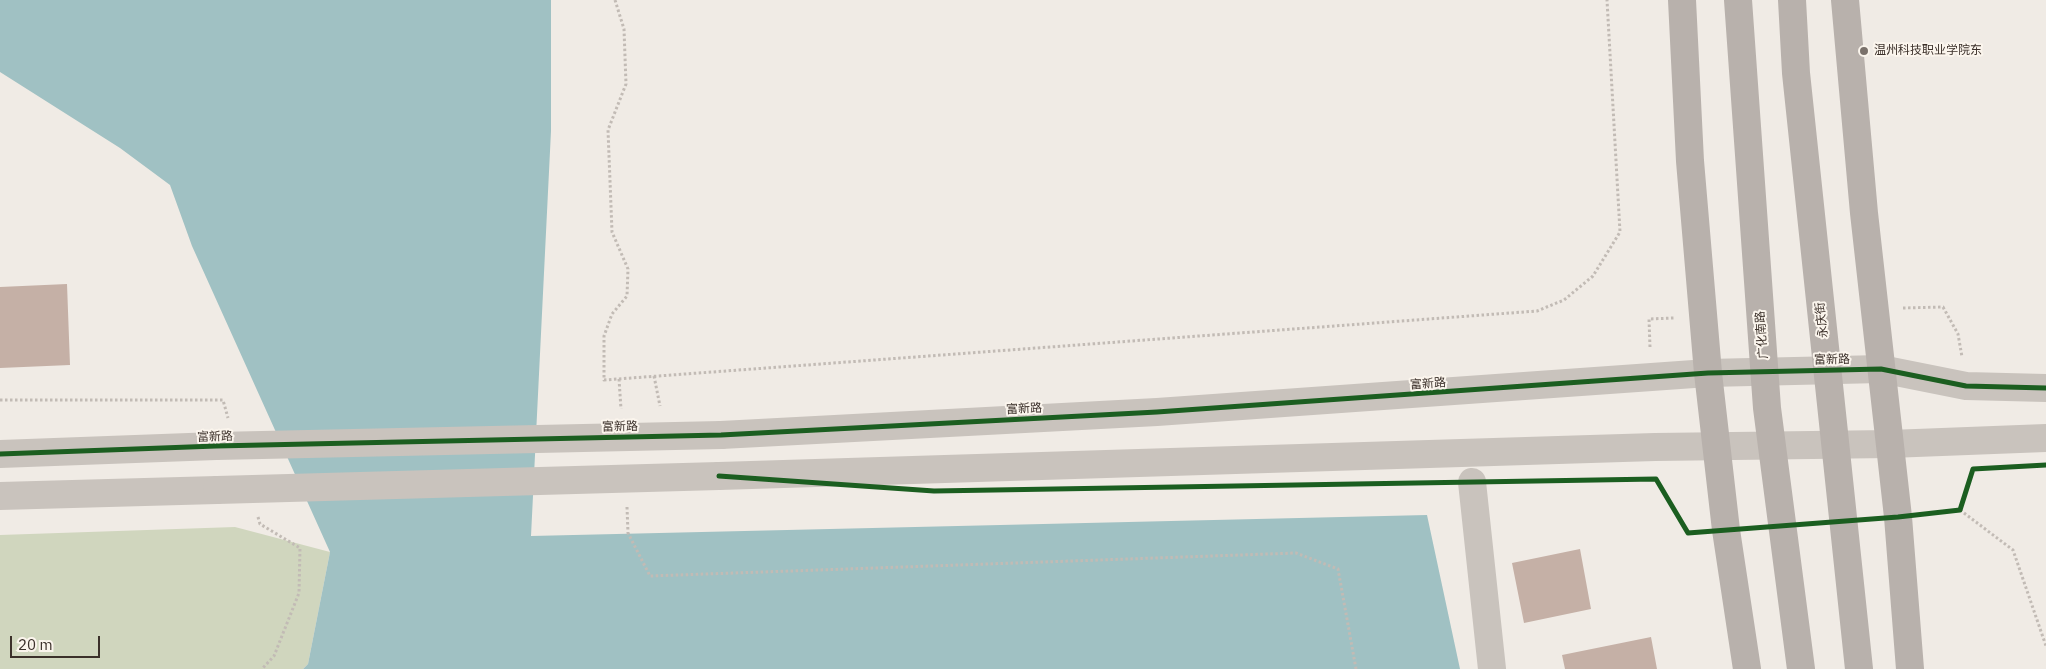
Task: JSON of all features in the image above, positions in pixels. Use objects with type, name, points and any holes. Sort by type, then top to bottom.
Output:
[{"type":"main road","points":[[1682,0],[1690,161],[1708,373],[1726,530],[1747,669]]},
{"type":"main road","name":"广化南路","points":[[1738,0],[1767,408],[1801,669]]},
{"type":"main road","name":"永庆街","points":[[1792,0],[1797,83],[1859,669]]},
{"type":"main road","points":[[1845,0],[1864,213],[1890,444],[1910,669]]},
{"type":"street","name":"富新路","points":[[0,454],[216,446],[721,435],[1147,413],[1708,373],[1881,369],[1966,386],[2046,388]]},
{"type":"street","points":[[0,496],[1645,448],[1890,444],[2046,438]]},
{"type":"street","points":[[1472,482],[1492,669]]},
{"type":"path","points":[[616,0],[624,29],[626,84],[608,130],[612,232],[628,269],[627,296],[612,314],[604,336],[604,380],[1537,311],[1564,300],[1593,276],[1620,232],[1607,0]]},
{"type":"path","points":[[654,376],[660,406]]},
{"type":"path","points":[[619,379],[621,418]]},
{"type":"path","points":[[1960,510],[1962,502]]},
{"type":"path","points":[[627,504],[628,533],[650,576],[1296,553],[1338,569],[1356,669]]},
{"type":"path","points":[[1951,511],[1960,510],[2013,550],[2046,646]]},
{"type":"green space","points":[[235,527],[330,552],[308,664],[303,669],[0,669],[0,535]]},
{"type":"water","points":[[0,0],[551,0],[551,131],[531,536],[1427,515],[1460,669],[303,669],[308,664],[330,552],[192,246],[170,185],[120,148],[0,72]]},
{"type":"building","points":[[67,284],[70,365],[0,368],[0,287]]},
{"type":"building","points":[[1580,549],[1591,609],[1524,623],[1512,563]]},
{"type":"building","points":[[1651,637],[1657,669],[1565,669],[1562,655]]},
{"type":"cycle path","points":[[0,454],[216,446],[721,435],[1157,412],[1708,373],[1881,369],[1966,386],[2046,388]]},
{"type":"cycle path","points":[[719,476],[934,491],[1656,479],[1688,533],[1898,517],[1960,510],[1973,469],[2046,465]]},
{"type":"place","name":"温州科技职业学院东","points":[[1864,51]]}]
